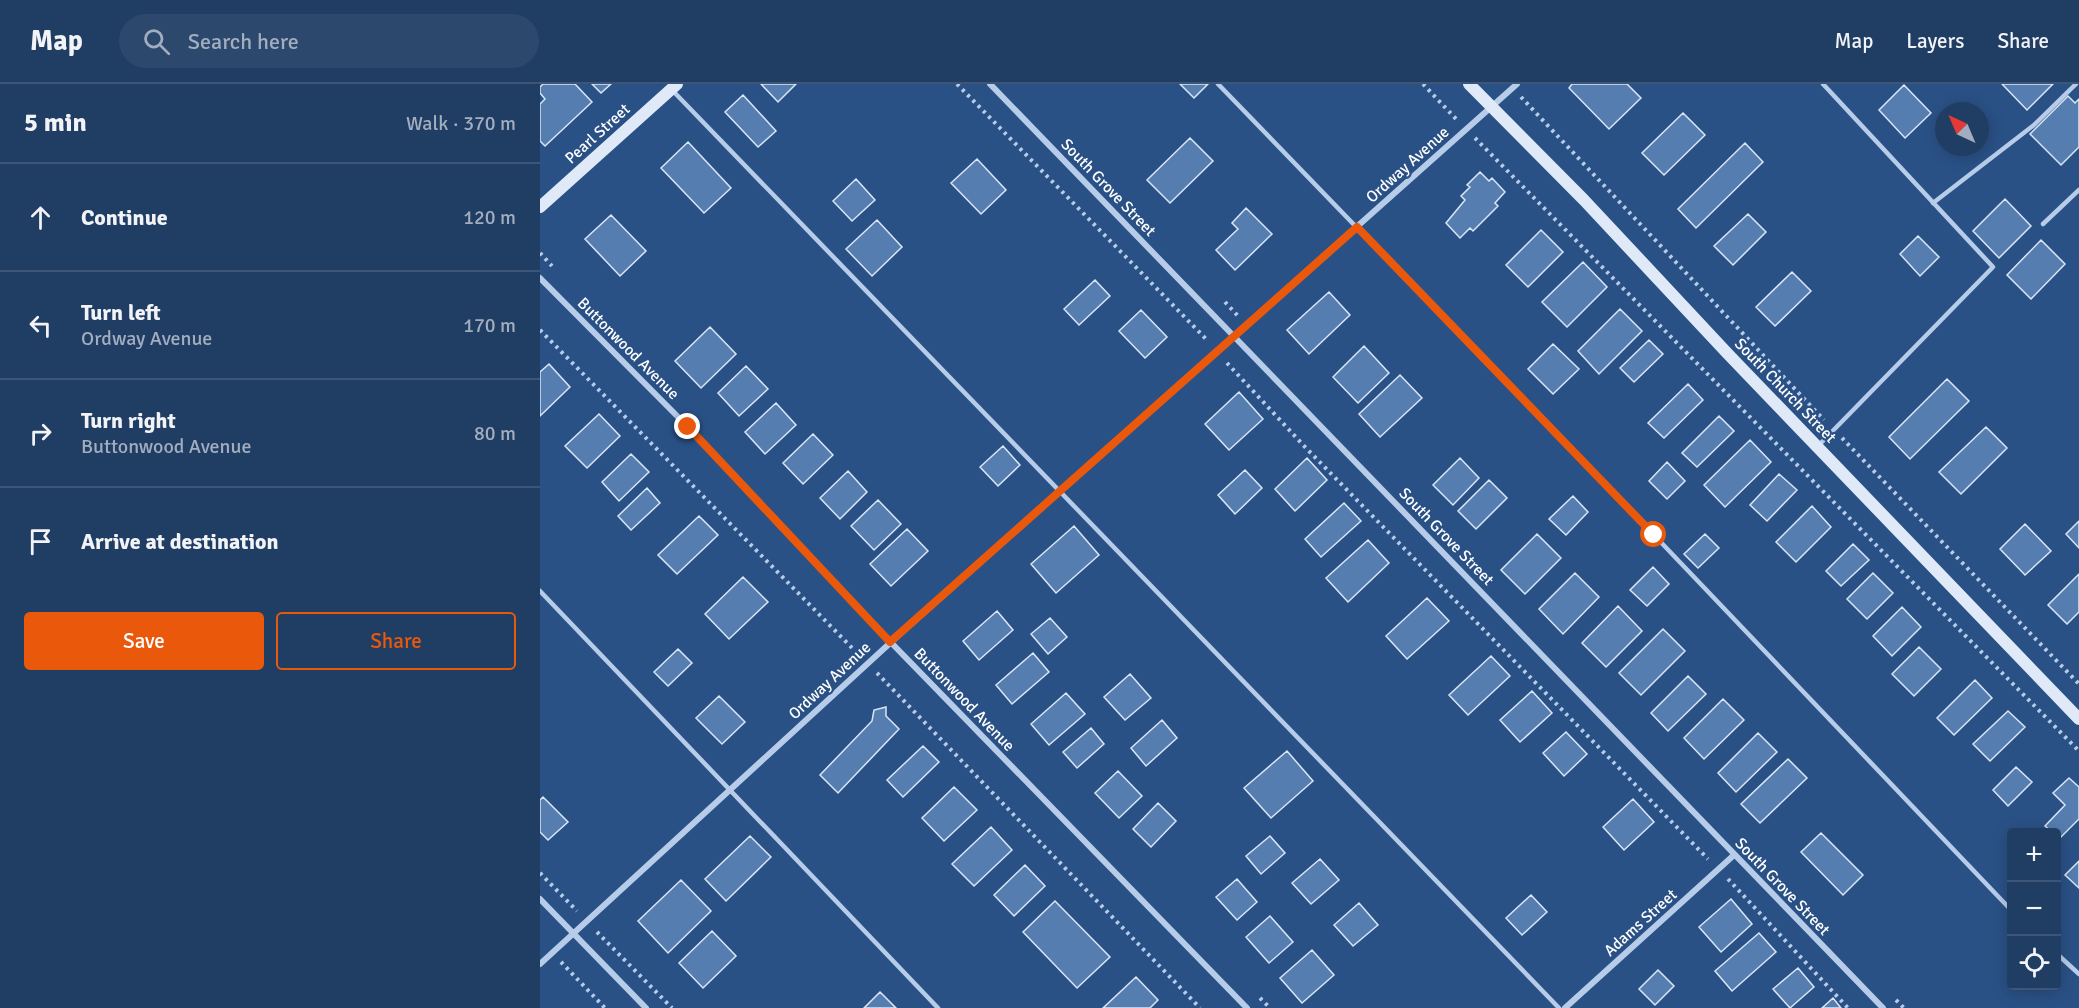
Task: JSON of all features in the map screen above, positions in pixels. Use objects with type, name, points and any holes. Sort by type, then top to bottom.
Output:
[{"type":"street","name":"South Grove Street","points":[[990,84],[1883,1008]]},
{"type":"street","name":"South Church Street","points":[[1468,84],[1584,200],[2079,719]]},
{"type":"street","name":"Ordway Avenue","points":[[540,964],[890,642],[1514,86]]},
{"type":"street","name":"Pearl Street","points":[[540,207],[674,87]]},
{"type":"street","name":"Buttonwood Avenue","points":[[540,278],[688,427],[890,642],[1247,1008]]},
{"type":"street","name":"Adams Street","points":[[1565,1008],[1734,855]]},
{"type":"street","points":[[540,899],[646,1008]]},
{"type":"lane","points":[[1218,84],[2007,906]]},
{"type":"lane","points":[[1818,446],[1993,267],[1823,84]]},
{"type":"lane","points":[[1933,203],[2034,126],[2076,84]]},
{"type":"lane","points":[[674,87],[1559,1008]]},
{"type":"lane","points":[[2043,224],[2079,190]]},
{"type":"lane","points":[[540,591],[938,1008]]},
{"type":"lane","points":[[2061,958],[2079,974]]},
{"type":"path","points":[[957,84],[1217,352],[1305,447],[1719,869],[1848,1008]]},
{"type":"path","points":[[1423,84],[2079,751]]},
{"type":"path","points":[[1514,86],[1834,430],[2079,684]]},
{"type":"path","points":[[540,873],[672,1008]]},
{"type":"path","points":[[552,953],[605,1008]]},
{"type":"building","points":[[543,84],[575,84],[592,102],[545,146],[540,141],[540,104],[545,99],[540,93],[540,87]]},
{"type":"building","points":[[592,84],[611,84],[601,93]]},
{"type":"building","points":[[761,84],[796,84],[778,102]]},
{"type":"building","points":[[1180,84],[1208,84],[1194,98]]},
{"type":"building","points":[[1572,84],[1627,84],[1641,98],[1609,129],[1569,88]]},
{"type":"building","points":[[2002,84],[2053,84],[2027,110]]},
{"type":"building","points":[[1904,85],[1931,113],[1905,138],[1879,110]]},
{"type":"building","points":[[743,95],[776,131],[758,147],[725,112]]},
{"type":"building","points":[[2068,96],[2075,103],[2079,99],[2079,147],[2061,165],[2030,134]]},
{"type":"building","points":[[1683,113],[1705,135],[1664,175],[1642,153]]},
{"type":"building","points":[[1190,138],[1213,161],[1170,203],[1147,180]]},
{"type":"building","points":[[688,142],[731,188],[704,213],[661,168]]},
{"type":"building","points":[[1745,143],[1763,162],[1696,228],[1678,209]]},
{"type":"building","points":[[977,159],[1006,190],[981,214],[951,183]]},
{"type":"building","points":[[1480,172],[1489,181],[1492,178],[1505,192],[1495,203],[1498,206],[1473,231],[1470,228],[1460,238],[1446,223],[1465,200],[1461,196],[1470,187],[1467,185]]},
{"type":"building","points":[[856,179],[875,200],[852,221],[833,201]]},
{"type":"building","points":[[2005,199],[2031,226],[1999,258],[1973,231]]},
{"type":"building","points":[[1246,208],[1272,234],[1235,270],[1216,250],[1238,229],[1232,223]]},
{"type":"building","points":[[1748,214],[1766,232],[1733,265],[1714,246]]},
{"type":"building","points":[[611,215],[646,251],[620,276],[585,239]]},
{"type":"building","points":[[877,220],[902,247],[872,276],[846,249]]},
{"type":"building","points":[[1541,230],[1563,252],[1528,287],[1506,265]]},
{"type":"building","points":[[1918,236],[1939,257],[1920,276],[1900,254]]},
{"type":"building","points":[[2041,240],[2065,264],[2031,299],[2007,275]]},
{"type":"building","points":[[1583,262],[1607,287],[1567,327],[1542,302]]},
{"type":"building","points":[[1792,272],[1811,291],[1775,326],[1756,307]]},
{"type":"building","points":[[1095,280],[1110,296],[1079,325],[1064,309]]},
{"type":"building","points":[[1329,292],[1350,315],[1309,354],[1287,330]]},
{"type":"building","points":[[1620,309],[1642,331],[1599,374],[1578,351]]},
{"type":"building","points":[[1141,310],[1167,337],[1145,358],[1119,331]]},
{"type":"building","points":[[710,327],[736,354],[701,388],[675,361]]},
{"type":"building","points":[[1649,340],[1663,354],[1634,382],[1620,368]]},
{"type":"building","points":[[1553,344],[1579,369],[1553,394],[1528,369]]},
{"type":"building","points":[[1364,346],[1389,373],[1358,403],[1333,377]]},
{"type":"building","points":[[549,364],[570,387],[540,416],[540,372]]},
{"type":"building","points":[[746,366],[768,389],[739,416],[718,393]]},
{"type":"building","points":[[1400,375],[1422,398],[1380,437],[1359,414]]},
{"type":"building","points":[[1947,379],[1969,401],[1910,459],[1889,437]]},
{"type":"building","points":[[1688,384],[1703,400],[1664,438],[1648,423]]},
{"type":"building","points":[[1239,392],[1263,419],[1229,450],[1205,424]]},
{"type":"building","points":[[776,403],[796,425],[765,454],[745,432]]},
{"type":"building","points":[[599,414],[620,436],[587,468],[565,446]]},
{"type":"building","points":[[1719,416],[1734,431],[1697,467],[1682,453]]},
{"type":"building","points":[[1986,427],[2007,448],[1961,494],[1939,472]]},
{"type":"building","points":[[813,434],[833,455],[803,484],[783,463]]},
{"type":"building","points":[[1750,440],[1771,462],[1725,507],[1704,485]]},
{"type":"building","points":[[1003,446],[1020,465],[998,486],[980,467]]},
{"type":"building","points":[[631,454],[649,472],[619,501],[602,482]]},
{"type":"building","points":[[1307,458],[1327,480],[1295,511],[1275,489]]},
{"type":"building","points":[[1460,458],[1479,478],[1453,505],[1433,485]]},
{"type":"building","points":[[1667,462],[1685,481],[1667,499],[1649,481]]},
{"type":"building","points":[[1245,470],[1262,488],[1235,514],[1218,495]]},
{"type":"building","points":[[848,471],[867,492],[840,519],[820,498]]},
{"type":"building","points":[[1779,474],[1797,490],[1767,521],[1750,505]]},
{"type":"building","points":[[1489,480],[1507,498],[1476,529],[1458,511]]},
{"type":"building","points":[[647,488],[660,503],[631,530],[618,516]]},
{"type":"building","points":[[1573,496],[1588,512],[1566,535],[1549,519]]},
{"type":"building","points":[[878,500],[901,524],[874,550],[851,526]]},
{"type":"building","points":[[1344,503],[1361,521],[1321,557],[1305,539]]},
{"type":"building","points":[[1812,506],[1831,527],[1796,562],[1776,542]]},
{"type":"building","points":[[699,516],[718,535],[677,574],[658,555]]},
{"type":"building","points":[[2079,521],[2079,548],[2066,534]]},
{"type":"building","points":[[2025,524],[2051,551],[2025,575],[2000,549]]},
{"type":"building","points":[[1074,526],[1099,555],[1056,593],[1031,564]]},
{"type":"building","points":[[907,529],[928,551],[891,586],[870,564]]},
{"type":"building","points":[[1537,534],[1561,558],[1525,594],[1501,570]]},
{"type":"building","points":[[1705,534],[1719,548],[1698,568],[1684,554]]},
{"type":"building","points":[[1368,540],[1389,563],[1348,602],[1326,578]]},
{"type":"building","points":[[1853,544],[1869,560],[1841,586],[1826,571]]},
{"type":"building","points":[[1653,567],[1669,584],[1647,606],[1630,590]]},
{"type":"building","points":[[1575,573],[1599,597],[1563,634],[1539,609]]},
{"type":"building","points":[[1873,573],[1893,593],[1867,619],[1847,599]]},
{"type":"building","points":[[2079,574],[2079,612],[2067,624],[2048,605]]},
{"type":"building","points":[[743,577],[768,602],[729,639],[705,614]]},
{"type":"building","points":[[1427,598],[1449,621],[1407,659],[1386,636]]},
{"type":"building","points":[[1618,606],[1642,631],[1606,667],[1582,643]]},
{"type":"building","points":[[1902,607],[1921,627],[1892,656],[1873,636]]},
{"type":"building","points":[[997,611],[1013,630],[979,660],[963,641]]},
{"type":"building","points":[[1050,618],[1067,637],[1048,654],[1031,634]]},
{"type":"building","points":[[1663,629],[1685,651],[1641,695],[1619,673]]},
{"type":"building","points":[[1919,647],[1941,669],[1914,696],[1892,674]]},
{"type":"building","points":[[678,649],[692,663],[668,686],[654,672]]},
{"type":"building","points":[[1033,653],[1049,672],[1012,704],[996,685]]},
{"type":"building","points":[[1491,656],[1510,676],[1468,715],[1449,695]]},
{"type":"building","points":[[1130,674],[1151,698],[1125,720],[1104,697]]},
{"type":"building","points":[[1688,676],[1706,694],[1668,731],[1651,713]]},
{"type":"building","points":[[1975,680],[1992,698],[1954,735],[1937,718]]},
{"type":"building","points":[[1532,691],[1552,713],[1520,742],[1500,720]]},
{"type":"building","points":[[1066,693],[1085,714],[1049,745],[1031,724]]},
{"type":"building","points":[[719,696],[745,722],[722,744],[696,718]]},
{"type":"building","points":[[1723,699],[1744,720],[1704,759],[1684,738]]},
{"type":"building","points":[[886,707],[886,716],[899,729],[838,793],[820,775],[872,721],[874,710]]},
{"type":"building","points":[[2008,711],[2025,727],[1990,761],[1973,744]]},
{"type":"building","points":[[1162,720],[1177,738],[1146,766],[1131,748]]},
{"type":"building","points":[[1091,728],[1104,744],[1077,768],[1063,752]]},
{"type":"building","points":[[1566,732],[1587,754],[1564,776],[1543,753]]},
{"type":"building","points":[[1758,733],[1777,752],[1736,792],[1718,773]]},
{"type":"building","points":[[923,746],[939,762],[903,797],[887,780]]},
{"type":"building","points":[[1287,751],[1313,781],[1271,818],[1244,788]]},
{"type":"building","points":[[1788,759],[1807,778],[1760,823],[1741,804]]},
{"type":"building","points":[[2016,767],[2032,782],[2008,806],[1993,790]]},
{"type":"building","points":[[1118,771],[1142,796],[1119,818],[1095,793]]},
{"type":"building","points":[[2069,778],[2079,787],[2079,819],[2061,837],[2061,828],[2045,826],[2065,805],[2053,793]]},
{"type":"building","points":[[954,787],[977,810],[944,841],[922,818]]},
{"type":"building","points":[[543,797],[568,822],[548,840],[540,832],[540,800]]},
{"type":"building","points":[[1633,799],[1654,822],[1624,850],[1603,827]]},
{"type":"building","points":[[1158,803],[1176,821],[1151,847],[1133,829]]},
{"type":"building","points":[[991,827],[1012,850],[974,886],[952,864]]},
{"type":"building","points":[[1821,833],[1863,875],[1843,895],[1801,852]]},
{"type":"building","points":[[750,836],[771,857],[726,901],[705,879]]},
{"type":"building","points":[[1270,836],[1285,853],[1261,874],[1246,856]]},
{"type":"building","points":[[1320,859],[1339,880],[1311,904],[1292,883]]},
{"type":"building","points":[[2079,861],[2079,888],[2065,875]]},
{"type":"building","points":[[1025,865],[1045,886],[1014,916],[994,895]]},
{"type":"building","points":[[1237,879],[1257,902],[1237,920],[1216,897]]},
{"type":"building","points":[[681,880],[711,911],[668,953],[638,921]]},
{"type":"building","points":[[1531,895],[1547,912],[1522,935],[1506,918]]},
{"type":"building","points":[[1731,899],[1752,924],[1721,952],[1699,927]]},
{"type":"building","points":[[1055,901],[1110,957],[1077,988],[1023,932]]},
{"type":"building","points":[[1359,903],[1378,925],[1353,946],[1334,925]]},
{"type":"building","points":[[1270,916],[1293,942],[1269,963],[1246,937]]},
{"type":"building","points":[[712,931],[736,956],[703,988],[679,963]]},
{"type":"building","points":[[1759,933],[1776,952],[1732,991],[1715,971]]},
{"type":"building","points":[[1312,950],[1334,975],[1302,1003],[1280,978]]},
{"type":"building","points":[[1798,968],[1814,987],[1790,1008],[1773,989]]},
{"type":"building","points":[[1658,970],[1674,986],[1655,1005],[1639,989]]},
{"type":"building","points":[[1136,977],[1158,1000],[1150,1008],[1103,1008]]},
{"type":"building","points":[[880,992],[896,1008],[864,1008]]},
{"type":"building","points":[[1833,998],[1841,1008],[1822,1008]]},
{"type":"route","points":[[688,427],[890,642],[1357,227],[1654,535]]}]
